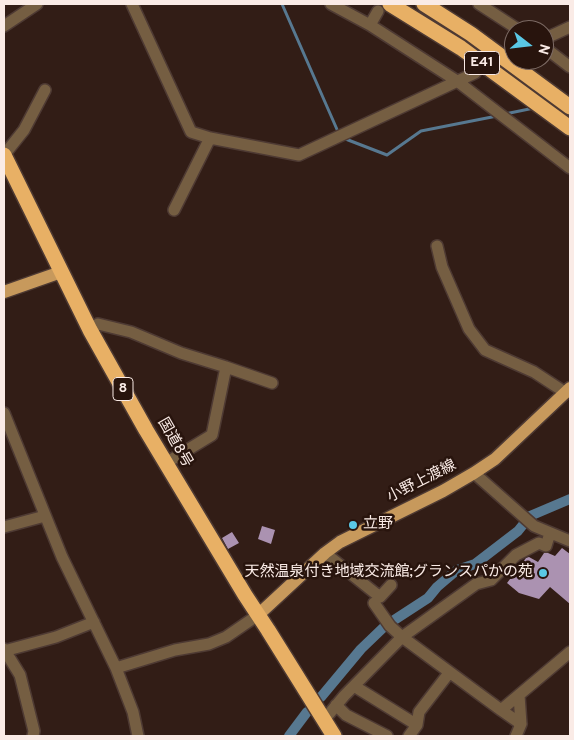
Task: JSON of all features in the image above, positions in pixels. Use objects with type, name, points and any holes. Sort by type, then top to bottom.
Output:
[{"type":"highway","name":"E41","points":[[424,4],[471,34],[570,106]]},
{"type":"highway","name":"E41","points":[[384,7],[461,48],[570,128]]},
{"type":"highway","name":"国道8号","points":[[4,155],[90,330],[166,463],[334,736]]},
{"type":"main road","points":[[4,292],[61,272]]},
{"type":"main road","name":"小野上渡線","points":[[258,615],[340,542],[443,491],[474,473],[508,448],[568,391]]},
{"type":"street","points":[[4,26],[37,4]]},
{"type":"street","points":[[132,4],[191,132],[210,138],[299,155],[476,73]]},
{"type":"street","points":[[331,4],[370,25],[457,81],[569,163]]},
{"type":"street","points":[[479,4],[504,20]]},
{"type":"street","points":[[370,25],[384,7]]},
{"type":"street","points":[[554,34],[570,27]]},
{"type":"street","points":[[554,55],[570,67]]},
{"type":"street","points":[[4,155],[24,130],[45,90]]},
{"type":"street","points":[[174,210],[210,138]]},
{"type":"street","points":[[437,246],[442,267],[469,329],[485,350],[534,372],[568,391]]},
{"type":"street","points":[[90,330],[98,324],[131,332],[181,353],[226,366],[272,383]]},
{"type":"street","points":[[166,463],[212,435],[226,366]]},
{"type":"street","points":[[4,413],[62,557],[116,668],[133,712],[138,736]]},
{"type":"street","points":[[474,473],[534,526],[570,542]]},
{"type":"street","points":[[4,527],[45,516]]},
{"type":"street","points":[[324,720],[336,705],[402,637],[476,584],[491,580],[516,555],[538,543],[546,546],[550,533]]},
{"type":"street","points":[[326,553],[377,600],[389,624],[402,637],[521,724]]},
{"type":"street","points":[[377,600],[391,584]]},
{"type":"street","points":[[116,668],[175,650],[209,644],[226,637],[258,615]]},
{"type":"street","points":[[33,736],[34,731],[20,675],[4,651],[56,636],[94,622]]},
{"type":"street","points":[[501,710],[570,652]]},
{"type":"street","points":[[409,736],[420,712],[449,673]]},
{"type":"street","points":[[354,686],[416,724]]},
{"type":"street","points":[[516,736],[521,724],[519,695]]},
{"type":"street","points":[[336,705],[346,715],[387,736]]},
{"type":"building","points":[[262,526],[275,530],[271,544],[258,539]]},
{"type":"building","points":[[232,532],[239,543],[228,549],[222,538]]},
{"type":"building","name":"天然温泉付き地域交流館;グランスパかの苑","points":[[562,548],[570,554],[570,604],[550,587],[539,599],[519,593],[507,583],[526,558],[529,557],[538,562],[544,553],[555,556]]},
{"type":"waterway","points":[[282,4],[339,134]]},
{"type":"waterway","points":[[505,114],[534,108]]},
{"type":"waterway","points":[[343,138],[387,155],[421,131],[497,116]]},
{"type":"waterway","points":[[321,697],[361,649],[385,626],[428,598],[437,587],[457,570],[475,564],[518,531],[530,516],[570,499]]},
{"type":"waterway","points":[[289,736],[307,712]]},
{"type":"place","name":"立野","points":[[353,525]]},
{"type":"place","name":"天然温泉付き地域交流館;グランスパかの苑","points":[[543,573]]}]
